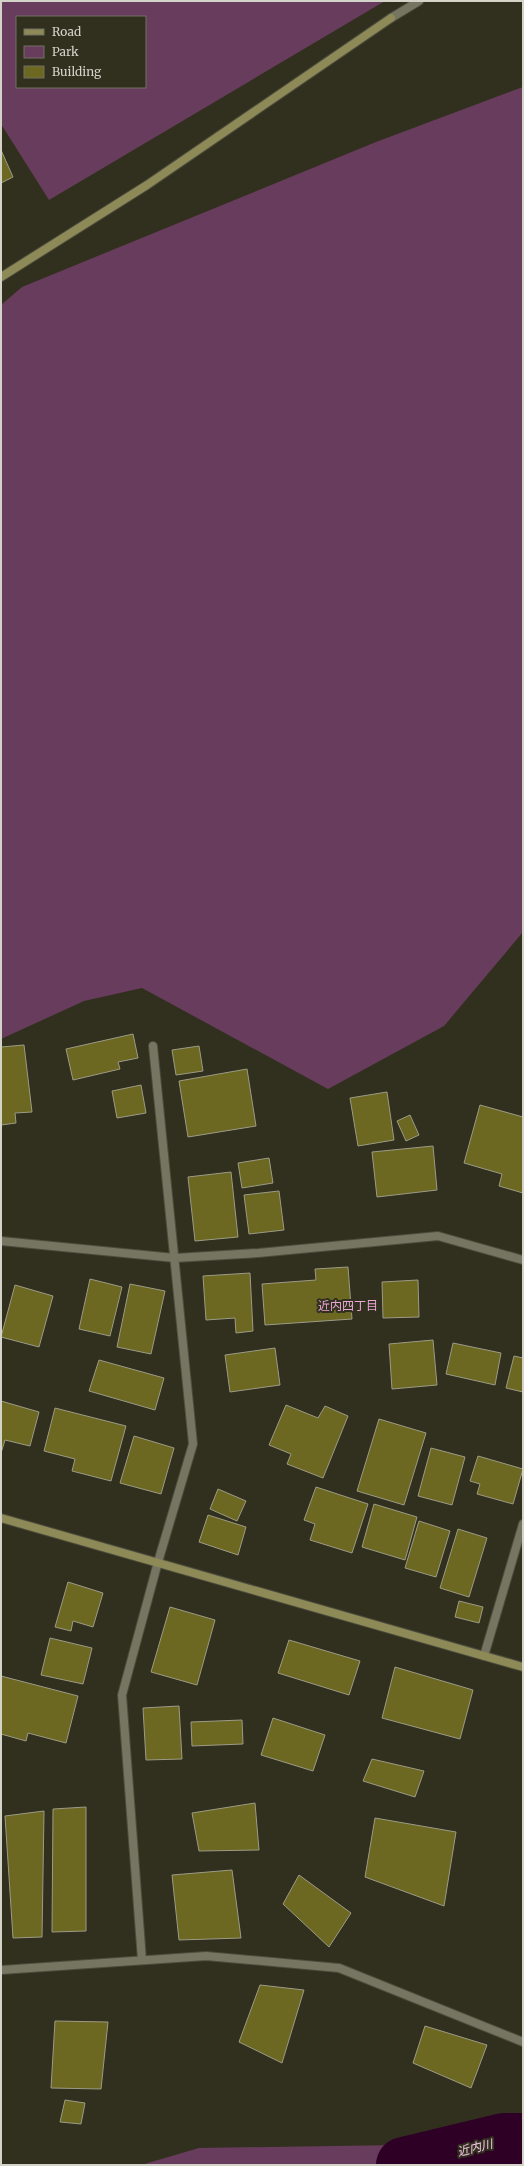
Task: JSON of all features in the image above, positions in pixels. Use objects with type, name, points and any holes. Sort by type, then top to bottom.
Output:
[{"type":"street","points":[[1,277],[147,185],[391,18],[420,1]]},
{"type":"street","points":[[142,1960],[122,1695],[158,1562],[193,1444],[153,1046]]},
{"type":"street","points":[[1,1241],[175,1258],[438,1236],[523,1260]]},
{"type":"street","points":[[1,1518],[523,1667]]},
{"type":"street","points":[[484,1656],[523,1524]]},
{"type":"street","points":[[1,1970],[206,1956],[339,1968],[523,2042]]},
{"type":"green space","points":[[1,1],[385,1],[49,200],[1,124]]},
{"type":"green space","points":[[523,87],[523,932],[444,1026],[328,1089],[142,988],[84,1001],[1,1039],[1,305],[22,287],[376,142]]},
{"type":"green space","points":[[523,2143],[523,2165],[141,2165],[199,2148]]},
{"type":"building","points":[[1,150],[13,177],[1,183]]},
{"type":"building","points":[[133,1034],[138,1058],[118,1062],[120,1069],[73,1080],[66,1049]]},
{"type":"building","points":[[24,1045],[32,1112],[15,1113],[16,1123],[1,1125],[1,1047]]},
{"type":"building","points":[[199,1046],[203,1071],[176,1075],[172,1050]]},
{"type":"building","points":[[247,1069],[256,1126],[188,1137],[179,1081]]},
{"type":"building","points":[[141,1085],[146,1113],[117,1118],[112,1091]]},
{"type":"building","points":[[387,1092],[394,1140],[358,1146],[350,1098]]},
{"type":"building","points":[[480,1105],[523,1117],[523,1193],[499,1186],[502,1174],[464,1163]]},
{"type":"building","points":[[410,1115],[419,1135],[406,1141],[397,1121]]},
{"type":"building","points":[[433,1146],[437,1190],[377,1197],[372,1152]]},
{"type":"building","points":[[269,1158],[273,1183],[242,1188],[238,1163]]},
{"type":"building","points":[[231,1172],[238,1237],[195,1241],[188,1177]]},
{"type":"building","points":[[279,1191],[284,1230],[249,1234],[244,1195]]},
{"type":"building","points":[[348,1267],[352,1319],[265,1325],[262,1284],[316,1280],[315,1269]]},
{"type":"building","points":[[250,1273],[253,1331],[236,1333],[235,1318],[206,1320],[203,1276]]},
{"type":"building","points":[[90,1279],[122,1287],[110,1336],[79,1329]]},
{"type":"building","points":[[418,1280],[419,1317],[383,1318],[382,1282]]},
{"type":"building","points":[[130,1284],[165,1291],[151,1354],[117,1347]]},
{"type":"building","points":[[15,1285],[53,1296],[39,1347],[1,1337]]},
{"type":"building","points":[[433,1340],[437,1385],[392,1389],[389,1344]]},
{"type":"building","points":[[453,1343],[501,1353],[495,1385],[446,1374]]},
{"type":"building","points":[[275,1348],[280,1385],[230,1392],[225,1355]]},
{"type":"building","points":[[514,1356],[523,1358],[523,1392],[506,1388]]},
{"type":"building","points":[[99,1360],[164,1378],[155,1410],[89,1391]]},
{"type":"building","points":[[1,1401],[39,1412],[30,1446],[5,1440],[1,1453]]},
{"type":"building","points":[[286,1405],[318,1418],[325,1406],[348,1416],[323,1478],[287,1464],[291,1454],[269,1445]]},
{"type":"building","points":[[55,1408],[126,1426],[111,1481],[72,1471],[75,1459],[44,1451]]},
{"type":"building","points":[[379,1419],[426,1433],[404,1505],[357,1491]]},
{"type":"building","points":[[134,1436],[174,1448],[161,1494],[120,1483]]},
{"type":"building","points":[[431,1448],[465,1457],[452,1505],[418,1496]]},
{"type":"building","points":[[478,1456],[523,1469],[513,1504],[477,1494],[480,1484],[470,1481]]},
{"type":"building","points":[[316,1487],[368,1504],[352,1553],[310,1540],[315,1524],[304,1520]]},
{"type":"building","points":[[218,1489],[246,1501],[237,1521],[210,1509]]},
{"type":"building","points":[[374,1504],[417,1517],[405,1560],[362,1547]]},
{"type":"building","points":[[208,1515],[246,1527],[238,1555],[199,1542]]},
{"type":"building","points":[[419,1521],[450,1531],[436,1577],[405,1568]]},
{"type":"building","points":[[458,1529],[487,1538],[469,1597],[440,1588]]},
{"type":"building","points":[[68,1582],[103,1593],[93,1627],[73,1621],[71,1631],[55,1627]]},
{"type":"building","points":[[459,1601],[483,1607],[479,1623],[455,1617]]},
{"type":"building","points":[[170,1607],[215,1620],[197,1685],[151,1672]]},
{"type":"building","points":[[50,1638],[92,1648],[83,1684],[41,1675]]},
{"type":"building","points":[[289,1640],[360,1661],[349,1695],[278,1673]]},
{"type":"building","points":[[395,1667],[473,1690],[460,1739],[382,1718]]},
{"type":"building","points":[[1,1676],[78,1696],[66,1743],[28,1733],[26,1741],[1,1734]]},
{"type":"building","points":[[179,1706],[182,1759],[146,1760],[143,1708]]},
{"type":"building","points":[[273,1718],[325,1735],[313,1771],[261,1755]]},
{"type":"building","points":[[242,1720],[243,1744],[192,1746],[191,1722]]},
{"type":"building","points":[[372,1759],[424,1771],[415,1797],[363,1781]]},
{"type":"building","points":[[255,1803],[259,1850],[199,1851],[192,1813]]},
{"type":"building","points":[[86,1807],[86,1931],[52,1932],[53,1809]]},
{"type":"building","points":[[44,1811],[42,1937],[13,1938],[5,1816]]},
{"type":"building","points":[[375,1818],[456,1832],[444,1906],[365,1877]]},
{"type":"building","points":[[232,1870],[241,1938],[179,1940],[172,1875]]},
{"type":"building","points":[[299,1875],[351,1913],[329,1947],[283,1904]]},
{"type":"building","points":[[260,1985],[304,1990],[282,2063],[239,2042]]},
{"type":"building","points":[[55,2021],[108,2022],[101,2089],[51,2088]]},
{"type":"building","points":[[425,2026],[487,2045],[471,2088],[413,2063]]},
{"type":"building","points":[[65,2100],[85,2103],[81,2124],[60,2122]]},
{"type":"waterway","name":"近内川","points":[[404,2165],[504,2141],[523,2141]]},
{"type":"district","name":"近内四丁目","points":[[348,1306]]}]
